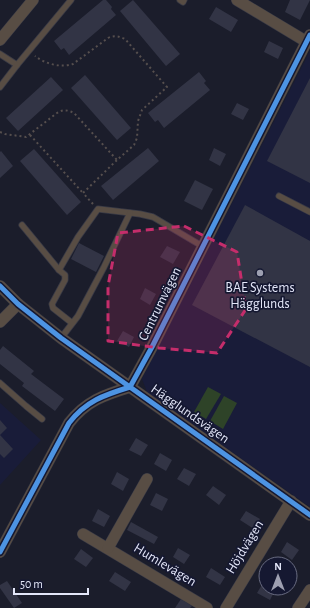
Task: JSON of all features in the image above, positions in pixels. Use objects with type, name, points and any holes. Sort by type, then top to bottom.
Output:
[{"type":"street","points":[[0,40],[33,0]]},
{"type":"street","points":[[237,0],[308,38]]},
{"type":"street","name":"Centrumvägen","points":[[130,387],[152,347],[308,38]]},
{"type":"street","name":"Hägglundsvägen","points":[[0,286],[18,304],[62,338],[310,515]]},
{"type":"street","points":[[0,322],[18,304]]},
{"type":"street","points":[[0,552],[69,423],[92,401],[112,392],[130,387]]},
{"type":"street","points":[[108,548],[148,479]]},
{"type":"street","name":"Höjdvägen","points":[[226,608],[291,501]]},
{"type":"street","name":"Humlevägen","points":[[83,534],[207,608]]},
{"type":"street","points":[[298,608],[310,590]]},
{"type":"lane","points":[[0,87],[71,0]]},
{"type":"lane","points":[[180,0],[183,2],[184,0]]},
{"type":"lane","points":[[0,54],[17,65]]},
{"type":"lane","points":[[279,196],[310,212]]},
{"type":"lane","points":[[59,270],[78,237],[98,209],[153,217],[202,246]]},
{"type":"lane","points":[[62,338],[78,316],[130,213]]},
{"type":"lane","points":[[22,225],[59,270],[65,275],[65,280],[52,304],[53,308],[72,323]]},
{"type":"lane","points":[[0,383],[42,419]]},
{"type":"path","points":[[29,51],[41,60],[60,66],[68,66],[73,64],[108,38],[116,36],[121,37],[125,39],[167,86],[142,110],[138,121],[137,138],[134,145],[83,193]]},
{"type":"path","points":[[0,132],[22,137],[30,135],[57,113],[61,111],[70,111],[74,113],[117,160]]},
{"type":"path","points":[[30,135],[98,209]]},
{"type":"highlighted area","points":[[184,226],[237,252],[246,309],[217,353],[159,348],[108,341],[108,286],[118,233]]},
{"type":"shaded area","points":[[310,51],[310,507],[147,392],[142,379]]},
{"type":"shaded area","points":[[0,403],[41,440],[0,485]]},
{"type":"green space","points":[[208,387],[221,394],[206,419],[194,412]]},
{"type":"green space","points":[[224,396],[237,403],[223,429],[210,421]]},
{"type":"building","points":[[103,0],[106,0],[116,15],[69,55],[64,48],[61,50],[54,41]]},
{"type":"building","points":[[133,0],[180,54],[166,66],[120,11]]},
{"type":"building","points":[[290,0],[310,0],[300,20],[285,12]]},
{"type":"building","points":[[216,7],[238,20],[231,32],[209,19]]},
{"type":"building","points":[[269,41],[283,48],[278,59],[264,52]]},
{"type":"building","points":[[199,72],[206,81],[204,83],[210,90],[164,128],[158,120],[155,122],[148,113]]},
{"type":"building","points":[[85,75],[131,128],[117,140],[71,88]]},
{"type":"building","points":[[51,77],[63,90],[18,131],[6,118]]},
{"type":"building","points":[[310,78],[310,183],[267,161]]},
{"type":"building","points":[[237,103],[249,109],[243,120],[231,114]]},
{"type":"building","points":[[148,148],[159,161],[113,200],[101,186]]},
{"type":"building","points":[[214,148],[226,154],[220,166],[209,160]]},
{"type":"building","points":[[34,149],[81,202],[67,215],[20,161]]},
{"type":"building","points":[[1,151],[13,166],[0,178],[0,152]]},
{"type":"building","points":[[195,180],[213,189],[202,210],[184,201]]},
{"type":"building","name":"BAE Systems Hägglunds","points":[[245,205],[310,241],[310,367],[192,305]]},
{"type":"building","points":[[79,243],[104,256],[96,272],[71,259]]},
{"type":"building","points":[[167,246],[180,252],[173,264],[160,257]]},
{"type":"building","points":[[145,288],[156,294],[150,305],[140,299]]},
{"type":"building","points":[[123,331],[134,337],[129,347],[117,341]]},
{"type":"building","points":[[3,346],[34,371],[31,374],[64,399],[55,411],[22,386],[24,383],[0,364],[0,350]]},
{"type":"building","points":[[0,420],[7,428],[0,435]]},
{"type":"building","points":[[0,435],[13,449],[4,458],[0,454]]},
{"type":"building","points":[[136,438],[148,445],[141,456],[129,450]]},
{"type":"building","points":[[160,453],[172,460],[166,471],[154,464]]},
{"type":"building","points":[[184,468],[196,474],[189,486],[177,479]]},
{"type":"building","points":[[117,472],[129,479],[123,491],[111,484]]},
{"type":"building","points":[[213,486],[226,495],[219,505],[206,495]]},
{"type":"building","points":[[156,493],[168,499],[162,511],[150,505]]},
{"type":"building","points":[[98,509],[110,516],[104,527],[92,521]]},
{"type":"building","points":[[246,511],[260,519],[254,529],[240,520]]},
{"type":"building","points":[[131,522],[158,537],[154,544],[127,530]]},
{"type":"building","points":[[287,542],[299,550],[295,556],[286,556],[281,552]]},
{"type":"building","points":[[178,548],[190,555],[184,564],[173,557]]},
{"type":"building","points":[[81,549],[93,558],[86,567],[74,559]]},
{"type":"building","points":[[211,568],[225,577],[220,585],[206,577]]},
{"type":"building","points":[[115,572],[131,582],[125,591],[109,581]]},
{"type":"building","points":[[7,581],[22,603],[14,608],[0,588],[0,585]]},
{"type":"building","points":[[263,596],[272,596],[270,600]]},
{"type":"building","points":[[181,599],[192,606],[190,608],[175,608]]},
{"type":"cycle path","points":[[0,552],[69,423],[75,415],[96,400],[130,387],[152,347],[310,35]]},
{"type":"cycle path","points":[[0,286],[18,304],[61,338],[310,515]]},
{"type":"place","name":"BAE Systems Hägglunds","points":[[260,273]]}]
